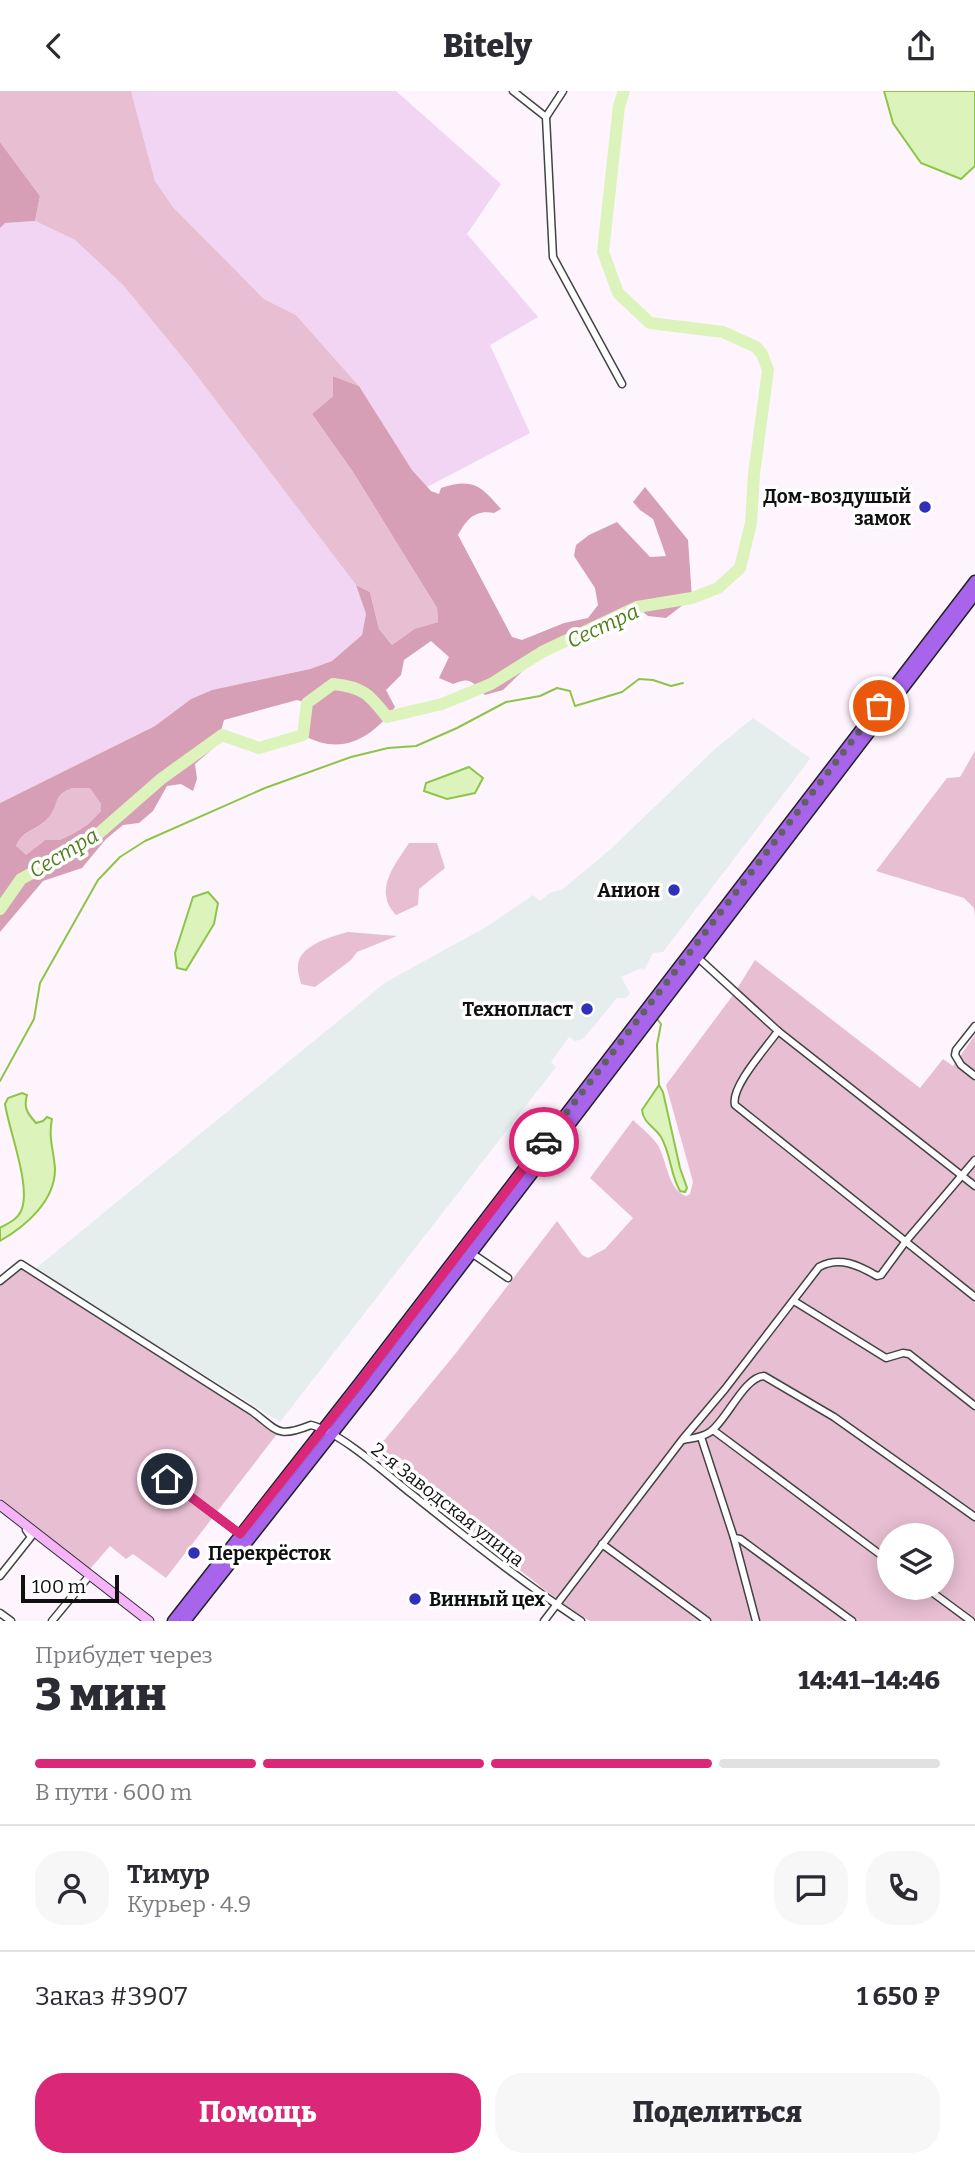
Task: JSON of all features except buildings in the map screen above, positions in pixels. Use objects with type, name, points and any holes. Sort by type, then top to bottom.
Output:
[{"type":"highway","points":[[186,1621],[975,582]]},
{"type":"highway","points":[[173,1621],[240,1534],[327,1432],[470,1252],[975,594]]},
{"type":"street","points":[[513,91],[546,117]]},
{"type":"street","points":[[563,91],[546,117],[553,257],[622,384]]},
{"type":"street","points":[[696,956],[778,1031],[975,1186]]},
{"type":"street","points":[[975,1026],[955,1055],[961,1065],[975,1076]]},
{"type":"street","points":[[778,1031],[738,1086],[733,1098],[735,1105],[975,1297]]},
{"type":"street","points":[[544,1621],[819,1267],[827,1262],[853,1263],[877,1276],[881,1275],[906,1241],[975,1160]]},
{"type":"street","points":[[470,1252],[508,1279]]},
{"type":"street","points":[[0,1281],[21,1264],[253,1412],[280,1433],[289,1433],[311,1425],[327,1432]]},
{"type":"street","points":[[794,1301],[886,1358],[909,1354],[975,1406]]},
{"type":"street","points":[[682,1440],[701,1437],[713,1430],[753,1380],[764,1376],[834,1417],[975,1517]]},
{"type":"street","points":[[713,1430],[877,1552]]},
{"type":"street","name":"2-я Заводская улица","points":[[327,1432],[363,1456],[519,1579],[581,1621]]},
{"type":"street","points":[[701,1437],[734,1538],[755,1621]]},
{"type":"street","points":[[167,1479],[240,1534]]},
{"type":"street","points":[[2,1507],[149,1621]]},
{"type":"street","points":[[0,1576],[31,1537],[2,1507]]},
{"type":"street","points":[[734,1538],[740,1539],[852,1621]]},
{"type":"street","points":[[602,1544],[707,1621]]},
{"type":"street","points":[[52,1621],[90,1575]]},
{"type":"street","points":[[943,1600],[971,1621]]},
{"type":"street","points":[[0,1613],[11,1621]]},
{"type":"shaded area","points":[[0,91],[131,91],[155,181],[173,207],[264,299],[296,315],[359,386],[333,376],[333,396],[312,414],[353,472],[437,608],[438,622],[414,629],[392,645],[379,629],[370,592],[356,585],[191,368],[123,285],[75,240],[35,221],[40,196],[0,142]]},
{"type":"shaded area","points":[[131,91],[396,91],[501,184],[467,234],[538,317],[490,345],[530,433],[427,487],[412,470],[359,386],[296,315],[264,299],[173,207],[155,181]]},
{"type":"shaded area","points":[[884,91],[975,91],[975,166],[961,179],[921,163],[893,123]]},
{"type":"shaded area","points":[[0,142],[40,196],[35,221],[5,223],[0,228]]},
{"type":"shaded area","points":[[35,221],[75,240],[123,285],[191,368],[356,585],[366,614],[362,635],[332,661],[310,669],[212,690],[191,699],[155,726],[0,803],[0,228],[4,223]]},
{"type":"shaded area","points":[[333,376],[359,386],[412,470],[431,491],[439,494],[441,488],[469,484],[481,489],[501,509],[494,513],[476,514],[458,535],[512,637],[522,640],[564,623],[588,618],[598,605],[595,588],[574,556],[576,545],[589,535],[617,522],[650,557],[666,556],[653,519],[633,502],[645,487],[688,540],[692,598],[666,618],[648,616],[637,607],[542,652],[503,690],[485,695],[471,682],[453,684],[439,678],[449,657],[431,641],[404,660],[401,675],[386,690],[395,707],[375,728],[354,741],[330,744],[303,735],[307,703],[297,700],[224,720],[217,745],[195,764],[197,779],[193,791],[181,784],[167,786],[153,811],[139,823],[123,825],[106,839],[82,868],[43,881],[0,932],[0,803],[155,726],[191,699],[212,690],[310,669],[332,661],[362,635],[366,614],[356,585],[370,592],[379,629],[392,645],[414,629],[438,622],[437,608],[353,472],[312,414],[333,396]],"holes":[[[73,788],[90,788],[101,804],[101,811],[87,825],[60,840],[45,840],[26,855],[16,846],[27,832],[49,817],[62,794]]]},
{"type":"shaded area","points":[[753,718],[810,758],[807,763],[663,952],[653,953],[644,970],[641,968],[621,977],[630,993],[626,998],[617,998],[583,1039],[575,1041],[569,1037],[551,1062],[556,1067],[280,1422],[35,1269],[386,982],[488,926],[533,895],[540,901],[550,893],[563,889],[613,847],[715,749]]},
{"type":"shaded area","points":[[975,751],[975,918],[974,908],[964,898],[876,871],[947,778],[960,777]]},
{"type":"shaded area","points":[[469,767],[483,778],[475,793],[447,799],[424,791],[426,783]]},
{"type":"shaded area","points":[[90,787],[101,804],[101,811],[74,833],[60,840],[45,840],[25,856],[16,846],[27,832],[45,822],[60,796],[73,788]]},
{"type":"shaded area","points":[[409,843],[437,843],[445,868],[419,889],[418,905],[396,915],[389,906],[386,888],[392,870]]},
{"type":"shaded area","points":[[208,892],[218,903],[214,924],[186,970],[177,968],[175,953],[193,897]]},
{"type":"shaded area","points":[[348,932],[397,936],[357,952],[351,960],[315,987],[301,984],[298,968],[299,959],[304,953],[317,943]]},
{"type":"shaded area","points":[[755,960],[920,1088],[943,1059],[953,1066],[975,1035],[975,1621],[590,1621],[564,1605],[373,1454],[456,1353],[557,1221],[582,1255],[588,1258],[605,1249],[633,1218],[590,1178],[633,1120],[657,1144],[675,1187],[686,1196],[690,1194],[693,1182],[666,1085],[733,995]]},
{"type":"shaded area","points":[[659,1085],[687,1188],[685,1192],[680,1191],[661,1137],[647,1122],[642,1110]]},
{"type":"shaded area","points":[[22,1093],[27,1095],[27,1111],[36,1123],[47,1117],[52,1119],[54,1181],[44,1202],[29,1220],[0,1241],[0,1228],[17,1217],[24,1201],[22,1174],[5,1104],[8,1098]]},
{"type":"shaded area","points":[[20,1268],[241,1407],[277,1434],[166,1578],[133,1554],[126,1559],[110,1546],[90,1569],[0,1498],[0,1285]]},
{"type":"waterway","name":"Сестра","points":[[0,909],[21,879],[89,842],[161,779],[222,735],[259,748],[303,735],[307,703],[333,684],[352,687],[364,693],[387,717],[442,704],[491,684],[542,652],[637,607],[692,598],[718,588],[740,568],[751,523],[754,474],[768,370],[756,347],[723,332],[650,323],[618,293],[603,252],[619,106],[624,91]]},
{"type":"waterway","points":[[0,1081],[34,1019],[40,983],[98,880],[120,857],[145,841],[265,788],[351,757],[388,748],[416,746],[506,702],[540,696],[557,688],[570,691],[575,706],[622,692],[639,679],[671,686],[683,683]]},
{"type":"waterway","points":[[657,1019],[661,1024],[657,1045],[659,1085]]},
{"type":"way so far","points":[[544,1142],[879,706]]},
{"type":"place","name":"Дом-воздушый замок","points":[[925,507]]},
{"type":"place","name":"Анион","points":[[674,890]]},
{"type":"place","name":"Технопласт","points":[[587,1009]]},
{"type":"place","name":"Перекрёсток","points":[[194,1553]]},
{"type":"place","name":"Винный цех","points":[[415,1599]]},
{"type":"route","points":[[167,1479],[240,1534],[544,1142]]}]
